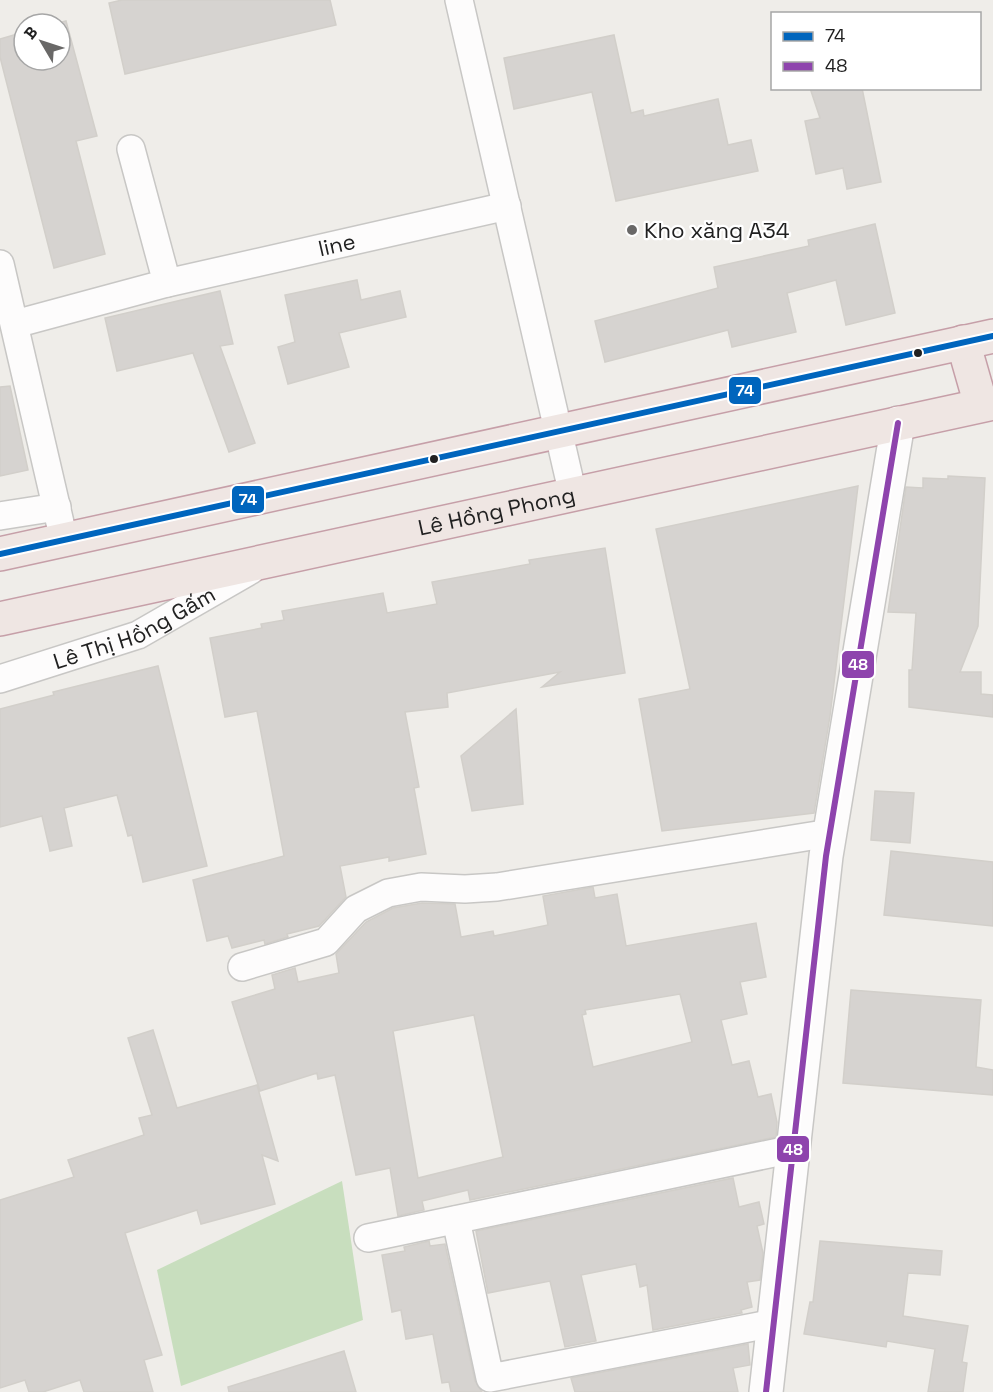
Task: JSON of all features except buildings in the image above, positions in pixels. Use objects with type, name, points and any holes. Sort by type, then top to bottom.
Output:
[{"type":"highway","points":[[0,554],[978,339],[987,404]]},
{"type":"highway","name":"Lê Hồng Phong","points":[[5,618],[263,564],[987,404]]},
{"type":"street","points":[[459,0],[573,495]]},
{"type":"street","points":[[131,149],[167,283]]},
{"type":"street","name":"line","points":[[15,324],[167,283],[507,206]]},
{"type":"street","points":[[0,264],[64,540]]},
{"type":"street","points":[[766,1392],[830,833],[898,423]]},
{"type":"street","points":[[0,516],[57,507]]},
{"type":"street","name":"Lê Thị Hồng Gấm","points":[[0,679],[138,635],[263,564]]},
{"type":"street","points":[[242,967],[326,942],[356,909],[388,892],[421,886],[465,889],[497,887],[830,833]]},
{"type":"street","points":[[368,1238],[793,1149]]},
{"type":"street","points":[[456,1220],[490,1378],[774,1323]]},
{"type":"green space","points":[[342,1181],[363,1320],[181,1386],[157,1270]]},
{"type":"transit line","name":"74","points":[[0,554],[993,336]]},
{"type":"transit line","name":"48","points":[[766,1392],[826,856],[898,423]]},
{"type":"place","name":"Kho xăng A34","points":[[632,230]]}]
